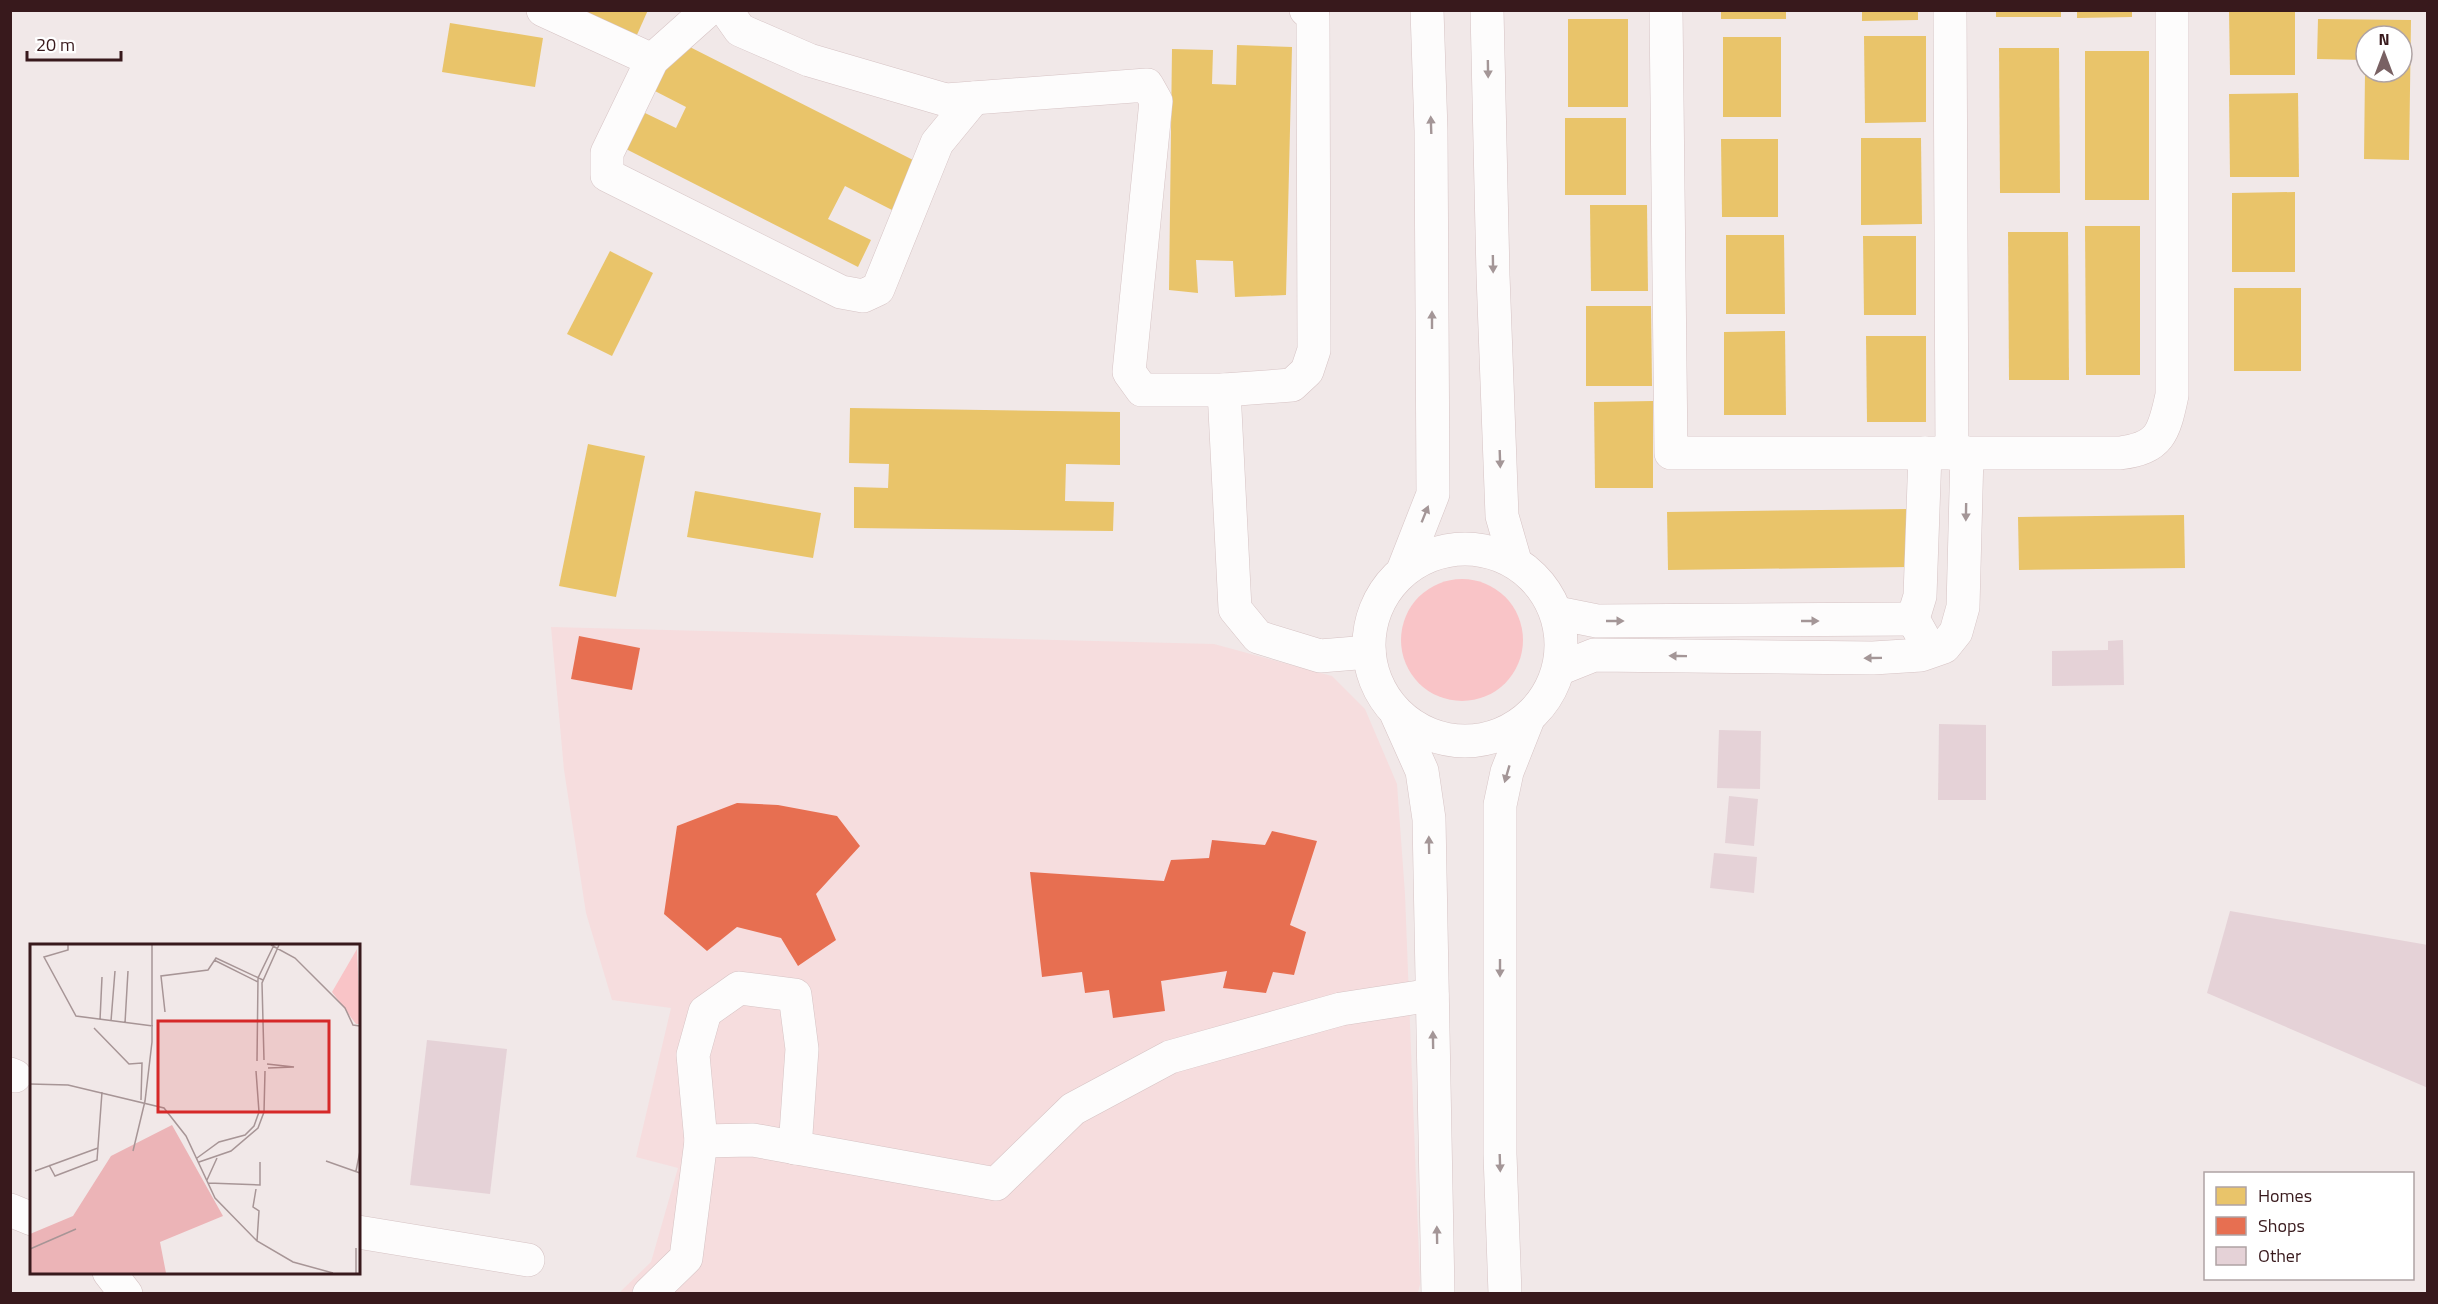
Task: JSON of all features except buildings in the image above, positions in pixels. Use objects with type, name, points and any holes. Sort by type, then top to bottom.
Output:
[{"type":"street","points":[[543,10],[652,60]]},
{"type":"street","points":[[708,10],[652,60],[607,153],[607,175],[841,292],[863,296],[878,289],[937,142],[974,98]]},
{"type":"street","points":[[726,10],[740,30],[809,60],[945,100],[1147,85],[1156,101],[1129,372],[1142,390],[1224,390],[1292,385],[1307,371],[1314,350],[1313,16],[1306,10]]},
{"type":"street","points":[[1426,10],[1431,130],[1433,494],[1404,568],[1377,600],[1367,640],[1373,681],[1396,715],[1422,771],[1429,819],[1438,1293]]},
{"type":"street","points":[[1487,10],[1493,275],[1502,516],[1515,561]]},
{"type":"street","points":[[1666,10],[1671,453],[2120,453],[2141,450],[2159,437],[2167,419],[2172,396],[2172,10]]},
{"type":"street","points":[[1559,669],[1594,655],[1906,657],[1944,647],[1956,632],[1963,607],[1948,453],[1950,10]]},
{"type":"street","points":[[1224,390],[1235,609],[1258,637],[1320,656],[1369,652]]},
{"type":"street","points":[[1930,652],[1913,619],[1920,596],[1948,453]]},
{"type":"street","points":[[1404,568],[1439,551],[1478,549],[1515,561],[1542,585],[1557,612],[1564,638],[1559,669],[1551,691],[1528,719],[1507,772],[1500,805],[1500,1154],[1505,1293]]},
{"type":"street","points":[[1557,612],[1597,621],[1913,619]]},
{"type":"street","points":[[1396,715],[1437,738],[1458,741],[1485,740],[1528,719]]},
{"type":"street","points":[[649,1293],[686,1258],[701,1141],[693,1055],[705,1012],[739,988],[795,994],[802,1049],[795,1148]]},
{"type":"street","points":[[701,1141],[753,1140],[996,1184],[1072,1108],[1170,1057],[1341,1009],[1432,994]]},
{"type":"street","points":[[360,1232],[528,1260]]},
{"type":"street","points":[[111,1274],[126,1293]]},
{"type":"shaded area","points":[[1462,579],[1485,584],[1496,589],[1505,597],[1513,606],[1518,617],[1523,640],[1518,663],[1513,674],[1505,683],[1496,691],[1485,696],[1462,701],[1439,696],[1428,691],[1419,683],[1411,674],[1406,663],[1401,640],[1406,617],[1411,606],[1419,597],[1428,589],[1439,584]]},
{"type":"shaded area","points":[[551,627],[1214,644],[1332,676],[1365,709],[1397,784],[1405,894],[1420,1284],[1418,1293],[619,1293],[651,1262],[678,1168],[636,1157],[671,1008],[612,1000],[586,913],[564,770]]}]
